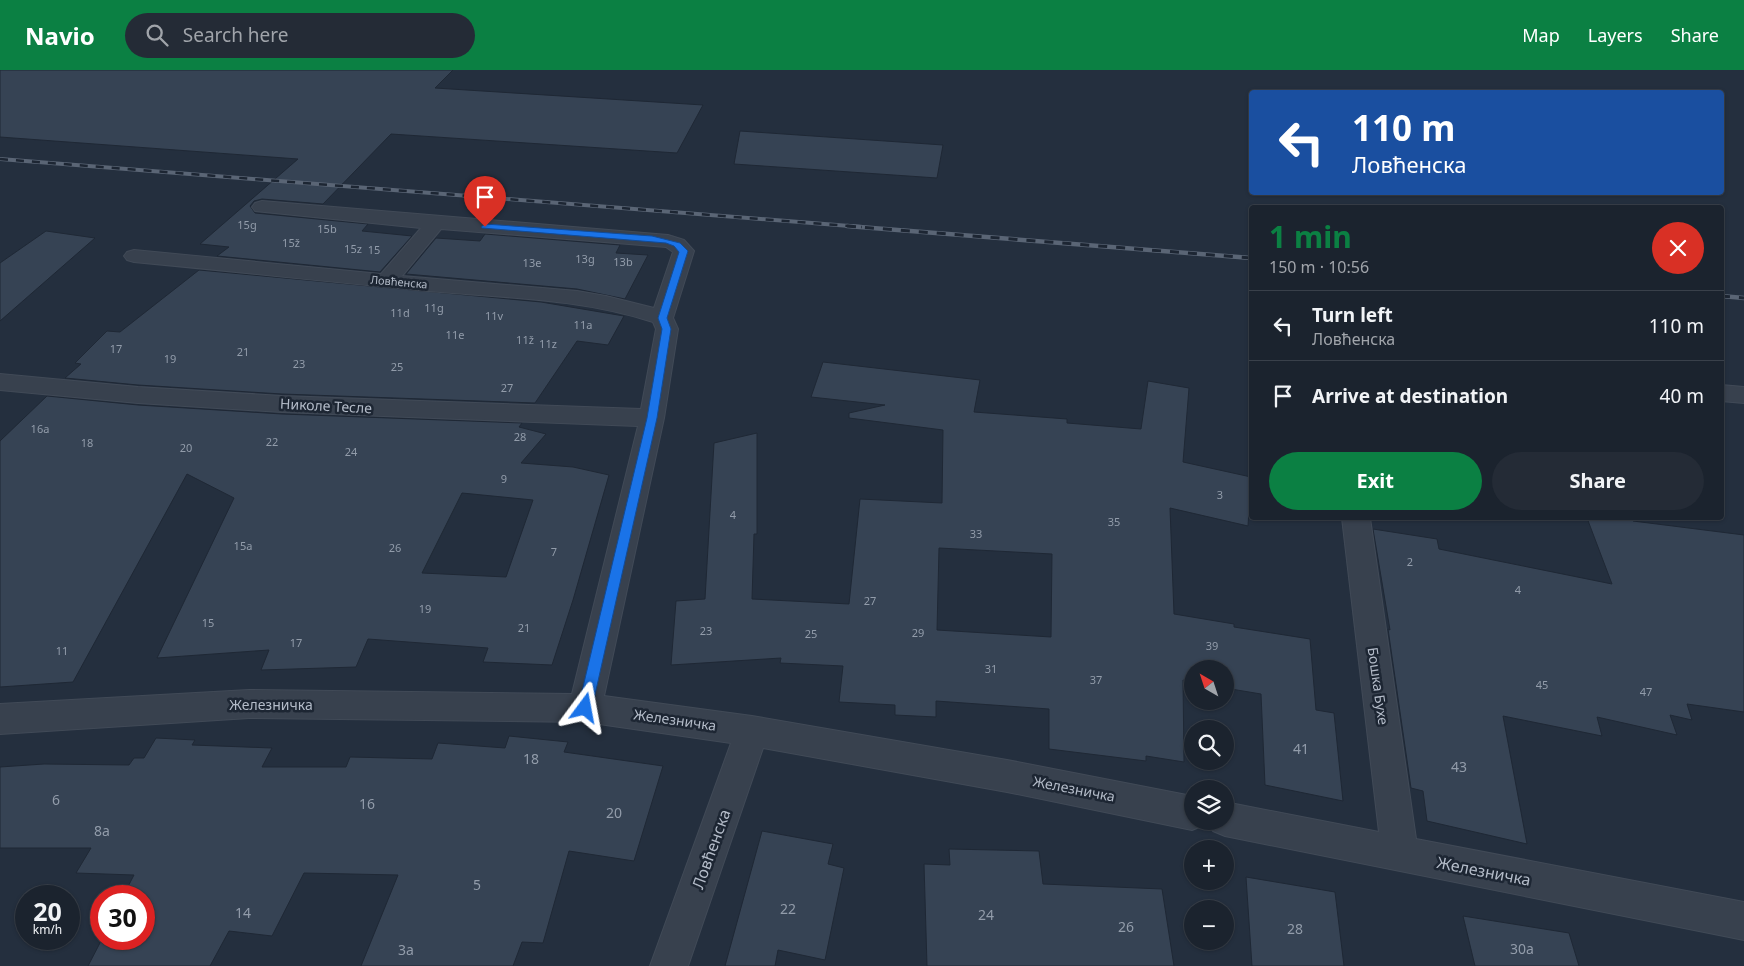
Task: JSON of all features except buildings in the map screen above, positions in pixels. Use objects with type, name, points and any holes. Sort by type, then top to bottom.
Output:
[{"type":"street","points":[[262,207],[436,223],[652,239],[677,244],[684,251],[662,318],[667,329],[652,418],[585,708]]},
{"type":"street","points":[[386,281],[436,223]]},
{"type":"street","name":"Ловћенска","points":[[134,256],[386,281],[564,295],[620,305],[662,318]]},
{"type":"street","name":"Николе Тесле","points":[[0,382],[138,395],[273,403],[652,418]]},
{"type":"street","points":[[1724,393],[1744,396]]},
{"type":"street","name":"Бошка Бухе","points":[[1356,520],[1400,854]]},
{"type":"street","name":"Железничка","points":[[0,719],[249,704],[585,708],[752,731],[1007,776],[1184,811]]},
{"type":"street","name":"Ловћенска","points":[[669,966],[752,731]]},
{"type":"street","name":"Железничка","points":[[1234,821],[1744,921]]},
{"type":"railway","points":[[0,159],[862,227]]},
{"type":"railway","points":[[847,226],[1249,258]]},
{"type":"railway","points":[[1724,296],[1744,298]]},
{"type":"route","points":[[485,227],[652,239],[677,244],[684,251],[662,318],[667,329],[652,418],[585,708]]}]
